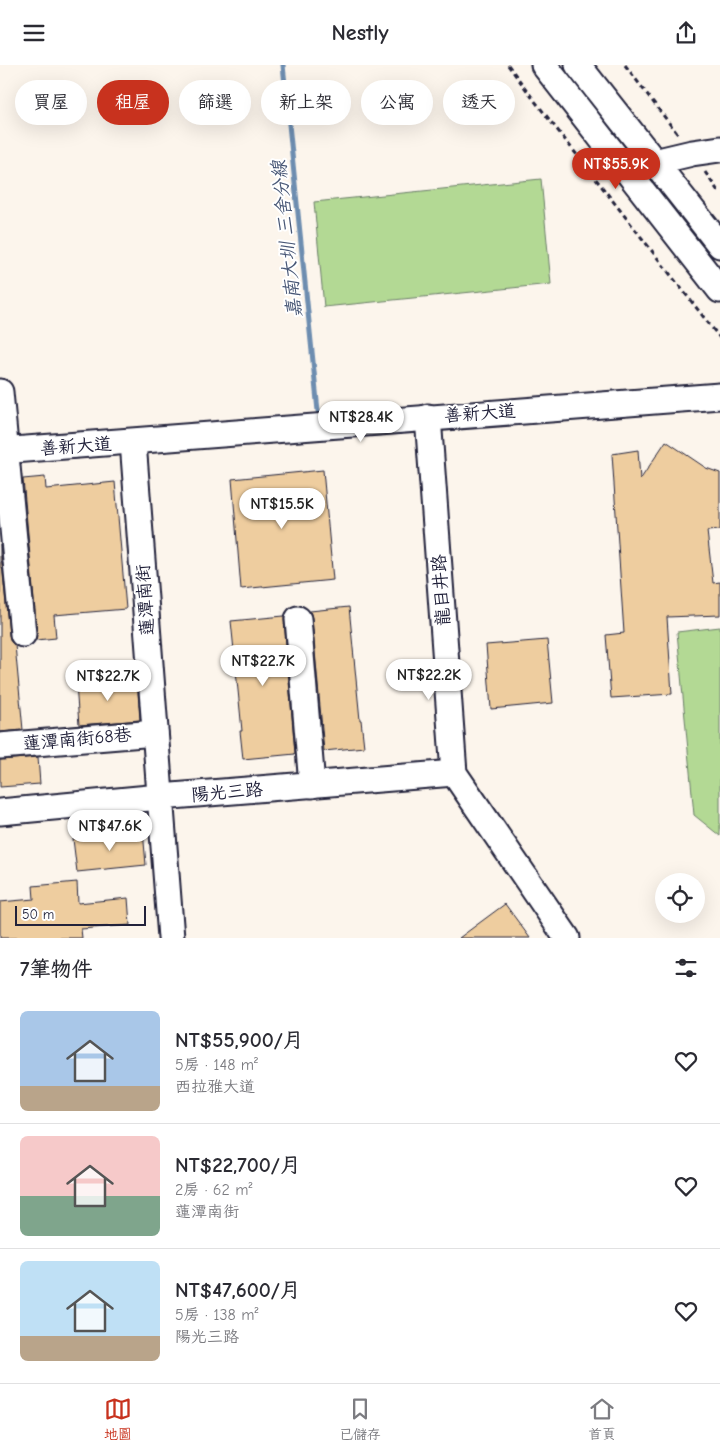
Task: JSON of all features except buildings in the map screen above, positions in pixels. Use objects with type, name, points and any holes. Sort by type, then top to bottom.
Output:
[{"type":"street","points":[[544,65],[720,290]]},
{"type":"street","points":[[578,65],[720,245]]},
{"type":"street","points":[[654,162],[720,149]]},
{"type":"street","points":[[0,392],[2,451],[23,634]]},
{"type":"street","name":"善新大道","points":[[2,451],[720,396]]},
{"type":"street","name":"龍目井路","points":[[428,417],[454,773]]},
{"type":"street","name":"蓮潭南街","points":[[133,442],[171,938]]},
{"type":"street","points":[[298,619],[312,785]]},
{"type":"street","name":"蓮潭南街68巷","points":[[0,746],[155,733]]},
{"type":"street","points":[[454,773],[567,938]]},
{"type":"street","name":"陽光三路","points":[[0,812],[454,773]]},
{"type":"path","points":[[508,65],[720,338]]},
{"type":"path","points":[[624,65],[692,153],[720,194]]},
{"type":"green space","points":[[541,179],[551,284],[324,307],[314,202]]},
{"type":"green space","points":[[720,627],[720,836],[694,815],[677,632]]},
{"type":"waterway","name":"嘉南大圳 三舍分線","points":[[283,65],[318,411]]}]
